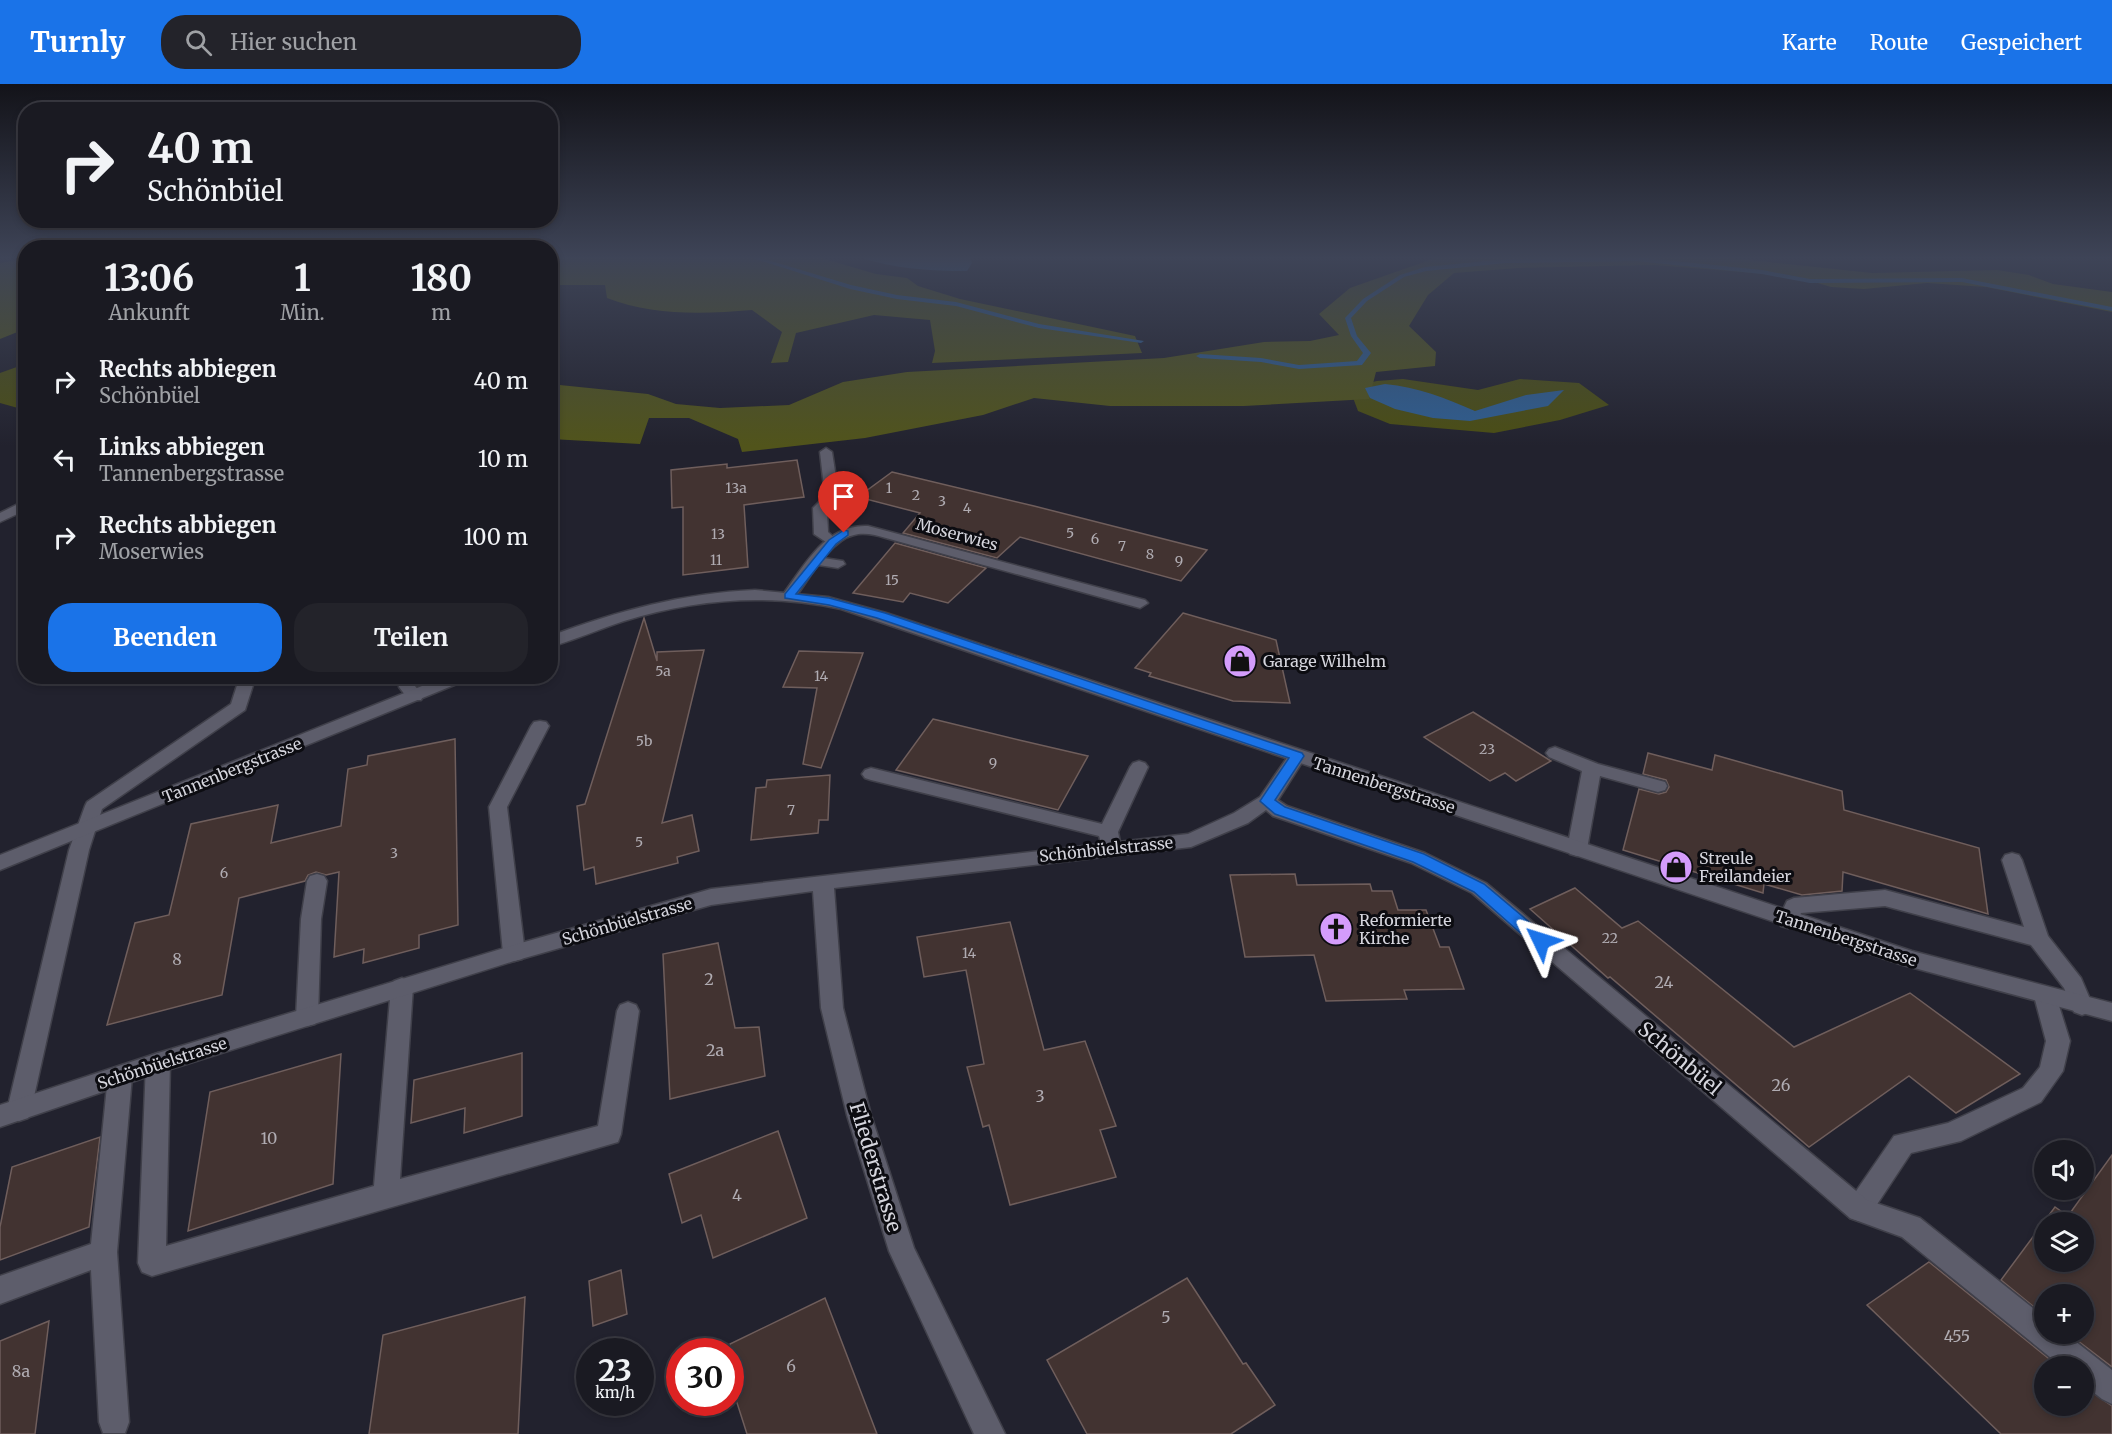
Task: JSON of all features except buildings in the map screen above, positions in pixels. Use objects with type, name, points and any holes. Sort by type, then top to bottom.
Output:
[{"type":"street","points":[[789,596],[832,542],[821,534],[820,508],[832,497],[826,452]]},
{"type":"street","points":[[0,518],[18,508]]},
{"type":"street","name":"Moserwies","points":[[832,542],[844,533],[874,531],[1140,603]]},
{"type":"street","points":[[817,561],[838,564]]},
{"type":"street","name":"Tannenbergstrasse","points":[[558,639],[609,619],[667,603],[739,594],[789,596],[829,602],[881,616],[1788,920],[1911,959],[2082,1006],[2112,1012]]},
{"type":"street","points":[[10,1113],[85,829],[94,806],[239,706],[246,684]]},
{"type":"street","points":[[407,684],[415,696]]},
{"type":"street","name":"Tannenbergstrasse","points":[[0,863],[444,684]]},
{"type":"street","points":[[514,953],[498,807],[540,726]]},
{"type":"street","points":[[1555,753],[1592,768],[1658,786]]},
{"type":"street","points":[[1267,801],[1297,756]]},
{"type":"street","points":[[871,774],[1110,840],[1139,767]]},
{"type":"street","points":[[1577,849],[1592,768]]},
{"type":"street","name":"Schönbüelstrasse","points":[[10,1113],[158,1063],[402,987],[711,897],[1110,840],[1191,840],[1241,818],[1267,801]]},
{"type":"street","name":"Schönbüel","points":[[1267,801],[1280,811],[1418,858],[1479,888],[1859,1209],[1911,1227],[2112,1389]]},
{"type":"street","points":[[2012,860],[2038,939],[2073,984],[2082,1006]]},
{"type":"street","points":[[307,1017],[311,919],[317,881]]},
{"type":"street","name":"Fliederstrasse","points":[[823,882],[832,1008],[859,1115],[902,1251],[990,1434]]},
{"type":"street","points":[[1788,920],[1794,906],[1885,898],[2038,939]]},
{"type":"street","points":[[386,1195],[398,1063],[402,987]]},
{"type":"street","points":[[1859,1209],[1903,1144],[1952,1133],[2032,1095],[2051,1071],[2058,1041],[2045,996]]},
{"type":"street","points":[[158,1063],[152,1263],[386,1195],[609,1134],[628,1011]]},
{"type":"street","points":[[114,1422],[104,1252],[120,1076]]},
{"type":"street","points":[[0,1290],[104,1252]]},
{"type":"shaded area","points":[[18,367],[18,408],[0,403],[0,373]]},
{"type":"shaded area","points":[[1403,379],[1478,390],[1520,379],[1579,383],[1609,405],[1560,420],[1494,433],[1390,424],[1358,411],[1352,395],[1356,386],[1377,381]]},
{"type":"green space","points":[[0,320],[18,320],[18,332],[0,339]]},
{"type":"green space","points":[[766,320],[852,320],[796,333],[788,362],[771,363],[782,332]]},
{"type":"green space","points":[[930,320],[1059,320],[1135,336],[1142,353],[932,363],[935,351]]},
{"type":"green space","points":[[1325,320],[1413,320],[1409,326],[1436,352],[1435,366],[1376,372],[1369,399],[1244,406],[1110,406],[1034,398],[983,415],[865,438],[742,452],[738,439],[689,418],[649,418],[640,444],[558,439],[558,385],[648,394],[676,404],[720,408],[789,405],[843,382],[907,372],[1164,358],[1264,342],[1310,341],[1339,335]]},
{"type":"water","points":[[1385,384],[1431,394],[1475,411],[1526,395],[1564,390],[1548,406],[1470,421],[1433,418],[1395,409],[1370,398],[1365,388]]},
{"type":"waterway","points":[[1016,320],[1039,326],[1141,341]]},
{"type":"waterway","points":[[1200,356],[1261,360],[1299,367],[1359,363],[1367,353],[1354,336],[1349,320]]},
{"type":"place","name":"Garage Wilhelm","points":[[1240,661]]},
{"type":"place","name":"Streule Freilandeier","points":[[1676,867]]},
{"type":"place","name":"Reformierte Kirche","points":[[1336,929]]},
{"type":"route","points":[[844,533],[832,542],[789,596],[829,602],[881,616],[1297,756],[1267,801],[1280,811],[1418,858],[1479,888],[1541,941]]}]
